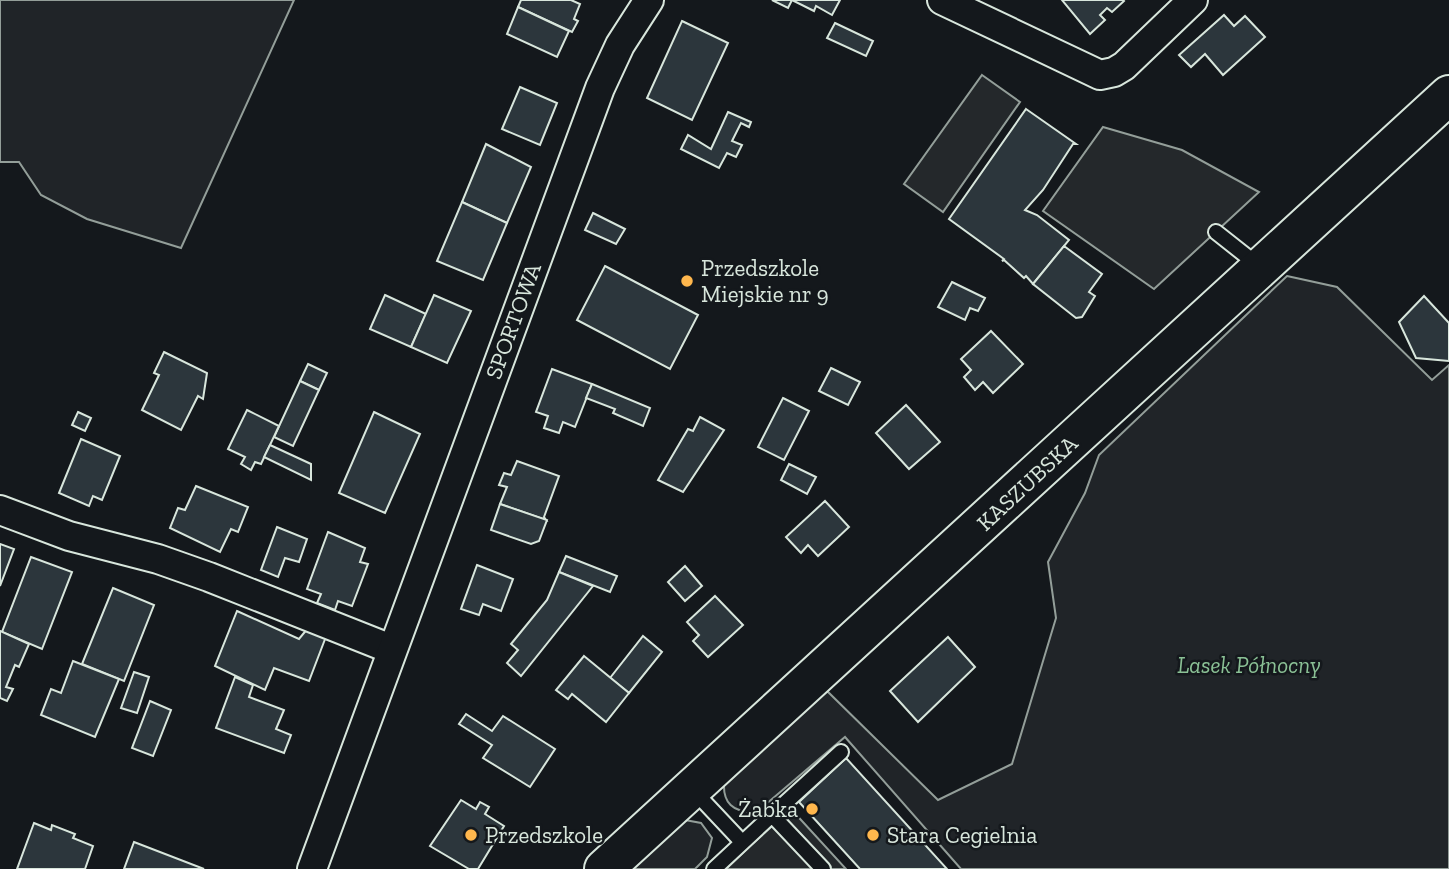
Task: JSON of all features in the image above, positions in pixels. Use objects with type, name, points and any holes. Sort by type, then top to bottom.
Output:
[{"type":"main road","name":"KASZUBSKA","points":[[604,869],[1449,95]]},
{"type":"street","name":"SPORTOWA","points":[[312,869],[600,88],[620,46],[649,0]]},
{"type":"street","points":[[942,0],[1077,67],[1100,75],[1114,72],[1124,66],[1194,0]]},
{"type":"street","points":[[0,510],[69,536],[196,572],[391,649]]},
{"type":"lane","points":[[1216,232],[1261,268]]},
{"type":"lane","points":[[713,869],[841,752]]},
{"type":"lane","points":[[692,789],[741,841]]},
{"type":"lane","points":[[772,815],[823,869]]},
{"type":"green space","points":[[0,0],[294,0],[181,248],[87,219],[41,195],[19,162],[0,162]]},
{"type":"green space","name":"Lasek Północny","points":[[1287,276],[1337,287],[1432,380],[1449,365],[1449,869],[961,869],[845,737],[765,805],[753,812],[735,808],[727,801],[724,783],[826,690],[938,800],[1012,764],[1056,618],[1048,562],[1085,493],[1099,455]]},
{"type":"green space","points":[[685,820],[701,823],[712,838],[707,857],[695,869],[627,869]]},
{"type":"shaded area","points":[[982,75],[1020,102],[943,212],[904,184]]},
{"type":"shaded area","points":[[1103,127],[1182,150],[1259,192],[1154,289],[1043,211]]},
{"type":"shaded area","points":[[791,809],[846,869],[726,869],[750,846]]},
{"type":"building","points":[[521,0],[571,0],[580,4],[574,19],[578,21],[572,32],[518,7]]},
{"type":"building","points":[[772,0],[792,0],[788,8]]},
{"type":"building","points":[[792,0],[840,0],[832,15],[816,6],[814,11]]},
{"type":"building","points":[[1062,0],[1124,1],[1112,12],[1107,8],[1100,15],[1105,20],[1090,34]]},
{"type":"building","points":[[518,7],[569,31],[557,57],[507,34]]},
{"type":"building","points":[[1224,15],[1234,26],[1245,16],[1265,37],[1223,75],[1205,54],[1191,67],[1179,55]]},
{"type":"building","points":[[682,21],[728,43],[692,120],[647,98]]},
{"type":"building","points":[[835,23],[873,41],[866,56],[827,38]]},
{"type":"building","points":[[520,87],[557,103],[540,145],[502,129]]},
{"type":"building","points":[[1026,109],[1076,144],[1073,144],[1043,190],[1025,210],[1037,215],[1069,240],[1033,284],[949,219]]},
{"type":"building","points":[[728,112],[751,122],[749,127],[741,123],[732,141],[742,145],[736,157],[727,153],[719,168],[681,149],[688,135],[711,149]]},
{"type":"building","points":[[486,144],[531,167],[507,223],[462,202]]},
{"type":"building","points":[[462,202],[507,223],[483,280],[437,261]]},
{"type":"building","points":[[593,213],[625,229],[616,244],[585,230]]},
{"type":"building","points":[[1064,246],[1102,274],[1089,292],[1095,296],[1082,317],[1076,318],[1033,284]]},
{"type":"building","points":[[605,266],[698,315],[670,369],[577,320]]},
{"type":"building","points":[[952,282],[985,298],[978,311],[970,308],[965,320],[938,307]]},
{"type":"building","points":[[385,295],[426,314],[411,347],[370,329]]},
{"type":"building","points":[[434,295],[471,311],[447,363],[411,347]]},
{"type":"building","points":[[1424,296],[1449,323],[1449,361],[1416,358],[1399,322]]},
{"type":"building","points":[[991,331],[1023,364],[993,393],[983,382],[975,390],[964,377],[971,370],[961,359]]},
{"type":"building","points":[[164,352],[207,373],[203,399],[198,396],[181,430],[142,410],[159,375],[154,373]]},
{"type":"building","points":[[308,364],[327,373],[319,390],[300,381]]},
{"type":"building","points":[[831,368],[860,382],[848,405],[819,391]]},
{"type":"building","points":[[552,369],[592,384],[575,427],[563,422],[559,433],[544,428],[548,416],[536,412]]},
{"type":"building","points":[[300,381],[319,390],[293,446],[274,437]]},
{"type":"building","points":[[592,384],[650,408],[643,426],[613,413],[615,409],[586,398]]},
{"type":"building","points":[[783,398],[809,411],[784,460],[758,447]]},
{"type":"building","points":[[906,405],[940,442],[909,469],[876,433]]},
{"type":"building","points":[[247,410],[279,426],[261,464],[255,462],[251,470],[241,464],[245,457],[228,449]]},
{"type":"building","points":[[78,412],[91,418],[85,431],[72,425]]},
{"type":"building","points":[[374,412],[420,434],[385,513],[339,493]]},
{"type":"building","points":[[700,417],[724,430],[683,492],[658,480],[688,429],[693,431]]},
{"type":"building","points":[[81,439],[120,456],[102,500],[93,496],[89,506],[59,493]]},
{"type":"building","points":[[270,445],[311,464],[311,480],[264,457]]},
{"type":"building","points":[[517,461],[559,476],[544,517],[546,520],[500,504],[507,487],[499,485],[504,473],[511,475]]},
{"type":"building","points":[[789,464],[816,477],[807,494],[781,480]]},
{"type":"building","points":[[196,486],[248,507],[238,532],[231,529],[220,552],[170,528],[178,508],[185,510]]},
{"type":"building","points":[[825,501],[849,527],[818,556],[808,545],[801,553],[786,537]]},
{"type":"building","points":[[500,504],[547,520],[539,541],[531,544],[491,530]]},
{"type":"building","points":[[277,527],[307,539],[299,562],[285,558],[278,577],[261,570]]},
{"type":"building","points":[[328,532],[365,548],[360,562],[368,564],[352,606],[338,601],[335,610],[317,603],[321,594],[307,589]]},
{"type":"building","points":[[0,544],[14,549],[0,586]]},
{"type":"building","points":[[566,556],[617,576],[610,592],[559,572]]},
{"type":"building","points":[[31,557],[72,572],[42,649],[2,632]]},
{"type":"building","points":[[477,565],[513,579],[501,611],[483,604],[479,615],[461,609]]},
{"type":"building","points":[[685,566],[702,586],[685,601],[668,582]]},
{"type":"building","points":[[559,572],[593,586],[521,676],[507,663],[518,650],[511,644],[547,600]]},
{"type":"building","points":[[113,588],[154,605],[124,681],[82,664]]},
{"type":"building","points":[[715,596],[743,625],[708,657],[693,641],[699,635],[687,622]]},
{"type":"building","points":[[237,611],[299,639],[308,628],[327,634],[309,681],[274,668],[265,690],[215,666]]},
{"type":"building","points":[[0,631],[29,644],[19,667],[15,665],[6,687],[13,689],[7,701],[0,698]]},
{"type":"building","points":[[643,636],[662,652],[629,693],[610,678]]},
{"type":"building","points":[[948,637],[975,667],[918,722],[890,691]]},
{"type":"building","points":[[584,656],[629,693],[606,722],[572,694],[568,699],[556,690]]},
{"type":"building","points":[[73,661],[119,679],[95,737],[41,715],[51,689],[61,693]]},
{"type":"building","points":[[134,672],[149,677],[137,713],[121,708]]},
{"type":"building","points":[[235,677],[253,685],[249,697],[284,710],[276,729],[291,735],[284,753],[216,728]]},
{"type":"building","points":[[150,701],[171,710],[153,756],[132,748]]},
{"type":"building","points":[[466,714],[492,731],[503,716],[555,749],[530,787],[483,758],[492,745],[459,724]]},
{"type":"building","name":"Stara Cegielnia","points":[[846,758],[947,869],[860,869],[799,802]]},
{"type":"building","points":[[461,800],[476,809],[480,802],[489,807],[485,814],[504,826],[478,869],[469,869],[430,846]]},
{"type":"building","points":[[34,823],[51,830],[52,825],[75,834],[73,838],[93,846],[85,869],[17,869]]},
{"type":"building","points":[[134,842],[204,869],[124,869]]},
{"type":"place","name":"Przedszkole Miejskie nr 9","points":[[687,281]]},
{"type":"place","name":"Żabka","points":[[812,809]]},
{"type":"place","name":"Przedszkole","points":[[471,835]]},
{"type":"place","name":"Stara Cegielnia","points":[[873,835]]}]
